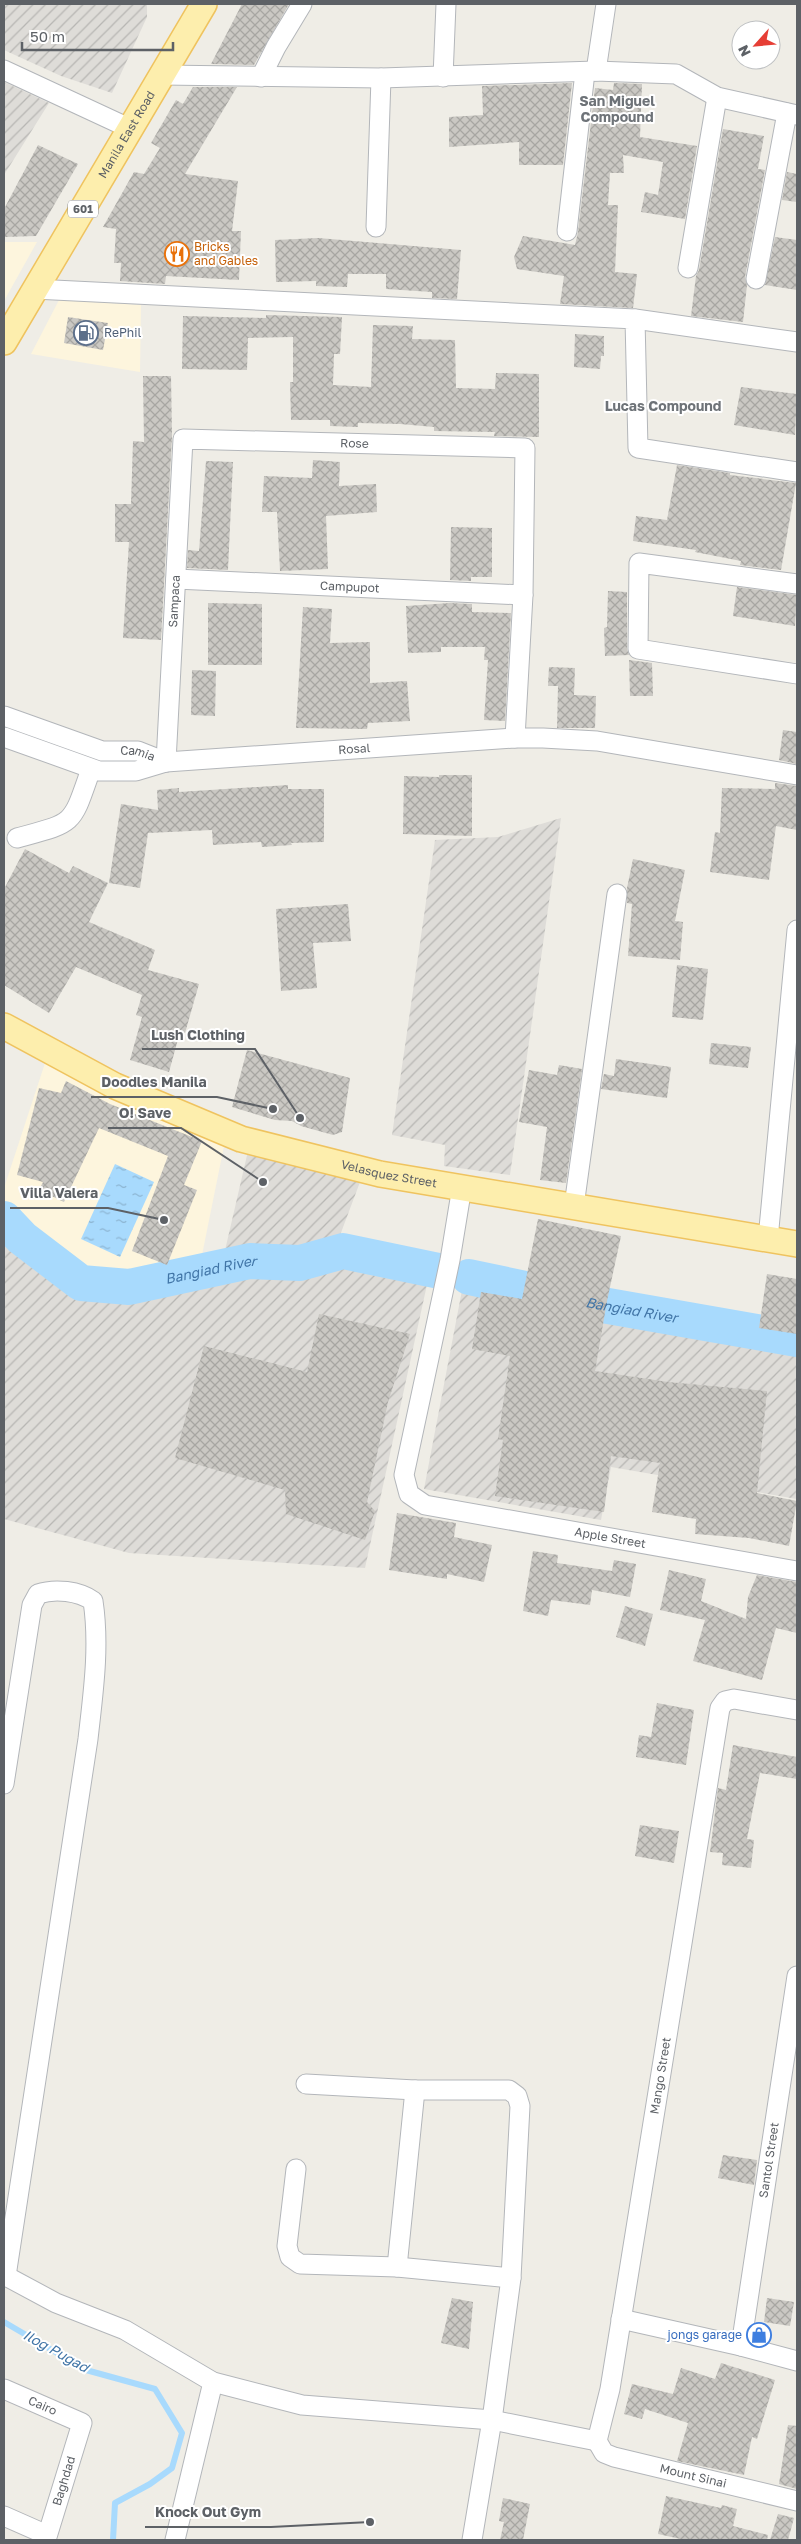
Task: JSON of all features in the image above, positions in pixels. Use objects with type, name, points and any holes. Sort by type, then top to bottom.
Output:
[{"type":"main road","name":"Manila East Road","points":[[4,342],[204,4]]},
{"type":"main road","name":"Velasquez Street","points":[[4,1026],[115,1086],[241,1139],[380,1174],[797,1244]]},
{"type":"street","points":[[262,77],[276,47],[302,4]]},
{"type":"street","points":[[443,77],[446,4]]},
{"type":"street","points":[[567,231],[591,72],[606,4]]},
{"type":"street","points":[[4,70],[131,129]]},
{"type":"street","points":[[162,75],[381,78],[591,72],[676,74],[717,97],[792,114],[756,279]]},
{"type":"street","points":[[376,227],[381,78]]},
{"type":"street","points":[[688,268],[717,97]]},
{"type":"street","points":[[34,289],[635,320],[797,342]]},
{"type":"street","points":[[635,320],[638,448],[797,472]]},
{"type":"street","name":"Rose","points":[[183,439],[525,448],[523,595]]},
{"type":"street","name":"Sampaca","points":[[166,762],[183,439]]},
{"type":"street","points":[[797,584],[639,563],[638,649],[797,674]]},
{"type":"street","name":"Campupot","points":[[176,579],[523,595]]},
{"type":"street","points":[[515,738],[523,595]]},
{"type":"street","name":"Camia","points":[[4,716],[102,751],[138,751],[166,762]]},
{"type":"street","name":"Camia","points":[[4,737],[99,771],[136,771],[166,762]]},
{"type":"street","name":"Rosal","points":[[166,762],[515,738],[542,738],[597,741],[797,775]]},
{"type":"street","points":[[17,838],[67,822],[76,814],[91,768]]},
{"type":"street","points":[[574,1206],[617,894]]},
{"type":"street","points":[[768,1239],[797,930]]},
{"type":"street","name":"Apple Street","points":[[462,1187],[450,1260],[404,1475],[408,1494],[424,1506],[797,1571]]},
{"type":"street","points":[[4,1784],[32,1605],[38,1594],[48,1591],[83,1594],[93,1601],[95,1612],[94,1686],[5,2275],[56,2303],[125,2330],[213,2382],[302,2405],[492,2420],[597,2441]]},
{"type":"street","name":"Mango Street","points":[[597,2441],[610,2389],[720,1708],[725,1702],[734,1699],[797,1710]]},
{"type":"street","name":"Santol Street","points":[[742,2346],[797,1976]]},
{"type":"street","points":[[306,2084],[415,2090],[509,2090],[517,2096],[520,2106],[511,2278],[492,2420],[472,2540]]},
{"type":"street","points":[[397,2267],[415,2090]]},
{"type":"street","points":[[296,2169],[287,2246],[290,2257],[300,2264],[397,2267],[511,2278]]},
{"type":"street","points":[[621,2319],[742,2346],[797,2362]]},
{"type":"street","points":[[175,2540],[213,2382]]},
{"type":"street","name":"Cairo","points":[[4,2389],[82,2423]]},
{"type":"street","name":"Baghdad","points":[[46,2538],[82,2423]]},
{"type":"street","name":"Mount Sinai","points":[[597,2441],[604,2453],[614,2457],[797,2501]]},
{"type":"street","points":[[4,2516],[46,2538]]},
{"type":"shaded area","points":[[4,4],[147,4],[147,17],[112,93],[61,76],[4,50]]},
{"type":"shaded area","points":[[4,82],[49,103],[4,175]]},
{"type":"shaded area","points":[[4,242],[37,242],[4,301]]},
{"type":"shaded area","points":[[59,300],[141,305],[140,372],[31,354]]},
{"type":"shaded area","points":[[561,818],[510,1175],[444,1166],[445,1145],[392,1135],[435,840],[498,837]]},
{"type":"shaded area","points":[[45,1063],[113,1099],[224,1146],[200,1265],[118,1282],[80,1276],[28,1237],[4,1212],[4,1188]]},
{"type":"shaded area","points":[[248,1151],[360,1182],[336,1246],[295,1256],[252,1254],[223,1259]]},
{"type":"shaded area","points":[[4,1231],[68,1288],[117,1297],[165,1285],[254,1269],[308,1272],[342,1262],[428,1280],[365,1568],[129,1553],[4,1519]]},
{"type":"shaded area","points":[[463,1285],[797,1347],[797,1499],[611,1467],[601,1520],[424,1489]]},
{"type":"water","points":[[115,1164],[154,1182],[120,1257],[81,1239]]},
{"type":"building","points":[[242,4],[289,4],[254,65],[211,64]]},
{"type":"building","points":[[572,83],[563,165],[519,165],[519,142],[449,147],[449,117],[483,115],[482,86]]},
{"type":"building","points":[[614,83],[642,84],[640,137],[697,146],[685,219],[641,212],[645,192],[658,195],[663,162],[623,155],[624,173],[610,173],[608,205],[618,205],[615,272],[637,274],[633,308],[560,304],[564,276],[517,269],[514,257],[523,236],[575,245],[595,88],[613,90]]},
{"type":"building","points":[[193,87],[237,87],[185,174],[238,181],[232,231],[241,231],[239,280],[166,276],[165,284],[120,281],[121,263],[114,263],[116,229],[103,227],[134,172],[144,174],[160,148],[151,143],[176,100],[183,104]]},
{"type":"building","points":[[723,129],[764,136],[758,169],[765,170],[745,277],[747,285],[743,322],[691,316],[696,276],[699,270]]},
{"type":"building","points":[[38,145],[78,164],[36,236],[4,237],[4,209]]},
{"type":"building","points":[[787,172],[797,174],[797,202],[782,200]]},
{"type":"building","points":[[775,237],[797,240],[797,290],[765,285]]},
{"type":"building","points":[[318,238],[461,250],[457,299],[432,298],[432,292],[386,289],[386,274],[348,274],[347,287],[316,286],[316,281],[276,282],[275,240]]},
{"type":"building","points":[[266,315],[342,317],[340,354],[334,354],[333,385],[371,387],[373,325],[413,326],[412,339],[455,340],[456,388],[495,389],[496,373],[539,374],[539,437],[494,436],[495,432],[434,431],[434,427],[400,424],[358,423],[358,427],[330,426],[330,420],[291,420],[290,382],[293,382],[293,337],[248,338],[247,370],[182,369],[183,316],[266,318]]},
{"type":"building","name":"RePhil","points":[[68,317],[108,323],[103,350],[64,343]]},
{"type":"building","points":[[575,334],[604,336],[604,356],[601,356],[600,369],[574,367]]},
{"type":"building","points":[[143,376],[171,376],[172,437],[161,640],[123,638],[129,542],[115,542],[115,504],[131,504],[133,441],[144,442]]},
{"type":"building","points":[[741,387],[797,394],[795,435],[734,425]]},
{"type":"building","points":[[313,460],[340,462],[339,486],[376,484],[377,512],[326,516],[328,569],[280,571],[277,512],[262,512],[264,476],[312,478]]},
{"type":"building","points":[[206,461],[233,462],[228,570],[187,568],[188,550],[199,551]]},
{"type":"building","points":[[677,465],[730,473],[730,475],[796,483],[781,570],[740,565],[741,561],[695,552],[696,550],[633,541],[636,516],[667,520]]},
{"type":"building","points":[[451,527],[492,528],[492,577],[471,577],[471,581],[450,580]]},
{"type":"building","points":[[737,587],[797,595],[795,626],[733,616]]},
{"type":"building","points":[[608,591],[627,592],[627,649],[629,655],[605,656],[604,628],[607,627]]},
{"type":"building","points":[[208,603],[262,604],[262,665],[208,665]]},
{"type":"building","points":[[450,603],[472,604],[472,612],[511,613],[505,721],[484,720],[488,660],[484,660],[485,647],[441,647],[441,652],[408,653],[406,606]]},
{"type":"building","points":[[303,607],[332,609],[330,643],[370,642],[370,683],[407,681],[410,721],[368,723],[367,729],[296,728]]},
{"type":"building","points":[[629,660],[652,663],[653,696],[630,696]]},
{"type":"building","points":[[549,667],[575,668],[574,695],[596,696],[595,728],[557,728],[558,686],[548,686]]},
{"type":"building","points":[[192,670],[216,671],[215,716],[191,715]]},
{"type":"building","points":[[783,730],[797,732],[797,764],[779,760]]},
{"type":"building","points":[[439,775],[472,775],[472,836],[403,834],[404,776],[439,777]]},
{"type":"building","points":[[775,783],[797,786],[797,830],[776,826],[769,880],[710,872],[715,832],[720,833],[722,788],[775,789]]},
{"type":"building","points":[[288,785],[288,789],[324,789],[324,842],[291,843],[292,845],[262,847],[261,842],[213,845],[212,830],[148,833],[140,888],[109,883],[121,804],[158,810],[157,790],[179,788],[179,792]]},
{"type":"building","points":[[25,849],[69,873],[73,866],[108,883],[89,922],[155,950],[148,970],[199,984],[185,1033],[180,1032],[169,1072],[130,1060],[142,1017],[136,1015],[142,995],[76,967],[49,1013],[4,985],[4,889]]},
{"type":"building","points":[[633,859],[685,870],[675,921],[683,922],[680,960],[628,956],[632,904],[627,903],[627,888]]},
{"type":"building","points":[[348,904],[351,941],[313,943],[317,988],[281,991],[276,909]]},
{"type":"building","points":[[677,965],[708,969],[703,1020],[672,1017]]},
{"type":"building","points":[[711,1043],[751,1047],[748,1068],[709,1064]]},
{"type":"building","points":[[247,1050],[350,1078],[342,1132],[333,1135],[301,1126],[292,1121],[275,1120],[232,1107]]},
{"type":"building","points":[[616,1059],[671,1067],[667,1098],[601,1089],[604,1074],[614,1076]]},
{"type":"building","points":[[559,1065],[582,1069],[566,1183],[540,1180],[547,1127],[519,1122],[529,1070],[557,1075]]},
{"type":"building","points":[[66,1081],[110,1104],[202,1141],[184,1185],[197,1190],[167,1265],[132,1251],[168,1156],[99,1128],[64,1202],[39,1190],[43,1182],[17,1175],[39,1088],[61,1093]]},
{"type":"building","points":[[538,1219],[621,1236],[595,1371],[668,1382],[767,1391],[757,1493],[797,1501],[789,1546],[749,1538],[695,1534],[696,1519],[652,1512],[660,1463],[611,1456],[604,1512],[495,1496],[503,1440],[498,1439],[510,1356],[472,1349],[481,1292],[522,1299]]},
{"type":"building","points":[[767,1274],[797,1279],[797,1334],[759,1328]]},
{"type":"building","points":[[319,1314],[410,1334],[388,1402],[367,1502],[375,1511],[365,1540],[286,1514],[285,1490],[175,1458],[204,1346],[307,1372]]},
{"type":"building","points":[[397,1513],[456,1523],[454,1537],[492,1545],[484,1582],[447,1574],[447,1579],[389,1570]]},
{"type":"building","points":[[533,1551],[558,1555],[557,1563],[612,1571],[614,1560],[636,1564],[630,1597],[592,1590],[590,1605],[551,1600],[548,1616],[523,1611]]},
{"type":"building","points":[[669,1570],[706,1579],[701,1601],[746,1619],[748,1597],[757,1575],[797,1582],[797,1633],[776,1628],[762,1680],[693,1661],[705,1620],[660,1610]]},
{"type":"building","points":[[625,1606],[653,1614],[645,1646],[616,1637]]},
{"type":"building","points":[[657,1703],[694,1710],[686,1765],[636,1757],[639,1735],[651,1737]]},
{"type":"building","points":[[733,1745],[797,1757],[797,1779],[760,1773],[747,1839],[754,1840],[751,1868],[722,1865],[723,1853],[710,1852],[718,1788],[726,1790]]},
{"type":"building","points":[[640,1825],[679,1831],[674,1863],[635,1856]]},
{"type":"building","points":[[723,2155],[757,2160],[754,2185],[718,2178]]},
{"type":"building","points":[[452,2298],[473,2302],[469,2349],[441,2343]]},
{"type":"building","points":[[767,2298],[794,2302],[790,2326],[764,2322]]},
{"type":"building","points":[[721,2363],[775,2380],[757,2439],[752,2437],[744,2475],[677,2461],[688,2423],[645,2409],[642,2419],[624,2414],[632,2384],[673,2394],[681,2368],[715,2379]]},
{"type":"building","points":[[788,2425],[797,2426],[797,2489],[779,2484]]},
{"type":"building","points":[[666,2496],[721,2508],[722,2505],[737,2509],[733,2526],[768,2535],[767,2540],[685,2540],[658,2534]]},
{"type":"building","points":[[503,2498],[530,2504],[523,2540],[500,2540],[504,2522],[499,2521]]},
{"type":"building","points":[[778,2514],[794,2518],[788,2540],[770,2540]]},
{"type":"waterway","name":"Bangiad River","points":[[4,1219],[22,1238],[81,1283],[129,1287],[250,1261],[300,1263],[343,1251],[439,1271]]},
{"type":"waterway","name":"Bangiad River","points":[[469,1277],[591,1303],[797,1339]]},
{"type":"waterway","name":"Ilog Pugad","points":[[4,2322],[86,2370],[155,2389],[182,2433],[172,2468],[150,2484],[115,2503],[113,2540]]},
{"type":"place","name":"Bricks and Gables","points":[[177,254]]},
{"type":"place","name":"RePhil","points":[[86,333]]},
{"type":"place","name":"Doodles Manila","points":[[273,1109]]},
{"type":"place","name":"Lush Clothing","points":[[300,1118]]},
{"type":"place","name":"O! Save","points":[[263,1182]]},
{"type":"place","name":"Villa Valera","points":[[164,1220]]},
{"type":"place","name":"jongs garage","points":[[759,2335]]},
{"type":"place","name":"Knock Out Gym","points":[[370,2522]]},
{"type":"district","name":"San Miguel Compound","points":[[617,109]]},
{"type":"district","name":"Lucas Compound","points":[[663,406]]}]
